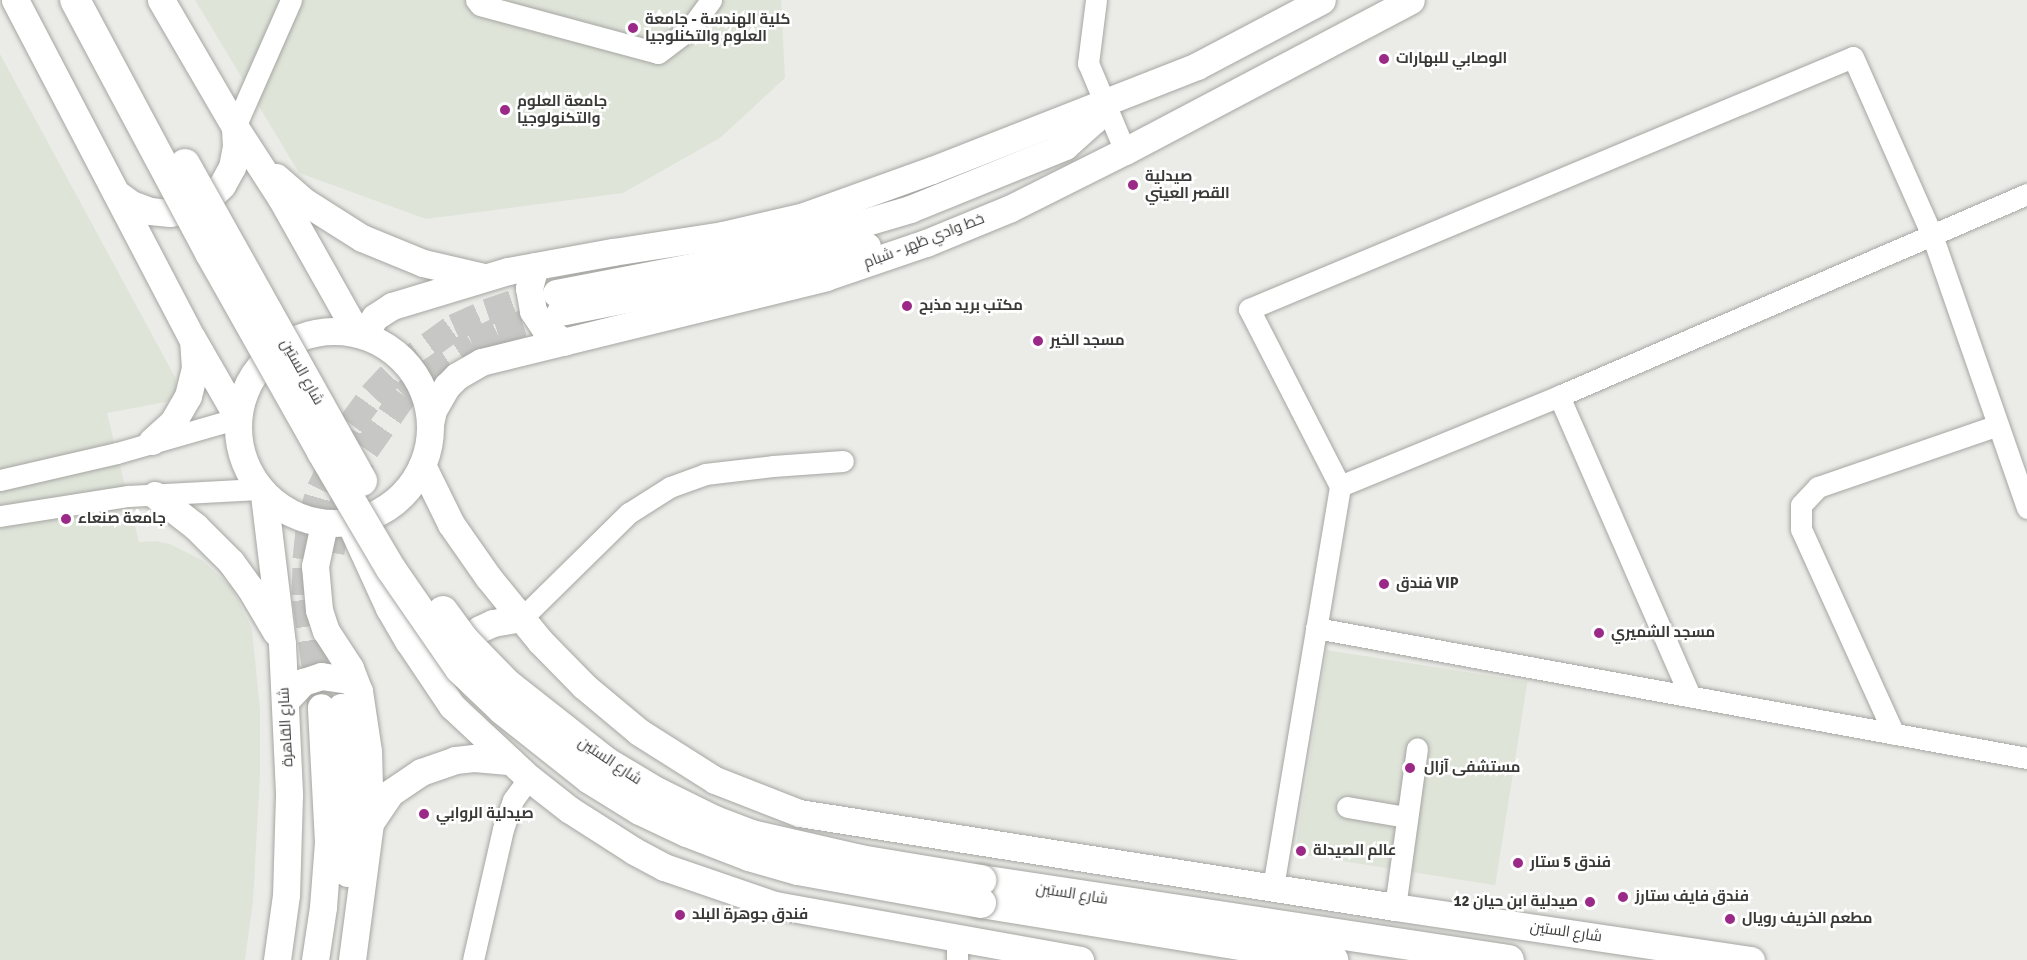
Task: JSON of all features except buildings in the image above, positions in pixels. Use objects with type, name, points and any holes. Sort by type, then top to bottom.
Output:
[{"type":"highway","name":"شارع الستين","points":[[75,0],[210,253],[391,569],[460,669],[503,710],[590,779],[640,810],[687,832],[749,856],[798,870],[1509,960]]},
{"type":"highway","name":"شارع الستين","points":[[98,0],[173,142],[350,460],[427,590],[465,641],[507,684],[606,762],[656,792],[715,821],[808,849],[981,892],[1272,954],[1333,960]]},
{"type":"main road","points":[[15,0],[192,338],[238,418]]},
{"type":"main road","points":[[161,0],[361,334]]},
{"type":"main road","points":[[361,334],[375,317],[392,306],[489,277],[535,266],[723,235],[804,216],[932,170],[1197,66],[1322,0]]},
{"type":"main road","name":"خط وادي ظهر - شبام","points":[[430,424],[443,392],[468,368],[481,362],[826,277],[926,243],[1009,209],[1125,151],[1411,0]]},
{"type":"main road","points":[[1105,102],[1094,120],[1065,146],[910,209],[754,255],[558,303],[652,296],[861,248],[976,208],[1080,158],[1108,151],[1125,151]]},
{"type":"main road","points":[[115,192],[131,204],[150,211],[170,213],[199,204],[222,185],[232,167],[236,147],[235,127]]},
{"type":"main road","points":[[256,158],[305,202],[362,238],[423,263],[489,277]]},
{"type":"main road","points":[[535,266],[530,288],[532,310],[545,329],[564,342]]},
{"type":"main road","points":[[337,330],[361,334],[382,343],[411,369],[428,404],[430,424],[428,445],[422,465],[401,497],[369,518],[337,523],[291,515],[261,492],[241,456],[238,418],[242,398],[250,379],[262,362],[278,348],[296,338],[316,332],[337,330]]},
{"type":"main road","points":[[152,441],[174,422],[188,396],[195,368],[192,338]]},
{"type":"main road","name":"شارع الستين","points":[[422,465],[451,524],[488,577],[540,641],[584,686],[639,732],[715,780],[799,813],[1395,907],[1751,960]]},
{"type":"main road","name":"شارع القاهرة","points":[[261,492],[282,644],[286,700],[289,845],[286,895],[277,960]]},
{"type":"main road","points":[[155,495],[195,526],[231,562],[256,597],[282,644]]},
{"type":"main road","points":[[337,523],[438,687],[453,706],[520,770],[570,810],[634,851],[664,867],[706,884],[775,905],[957,950],[1080,960]]},
{"type":"main road","points":[[315,960],[323,907],[340,702],[350,668],[326,630],[319,610],[315,566],[337,523]]},
{"type":"main road","points":[[438,687],[449,659],[468,637],[493,623],[522,618]]},
{"type":"main road","points":[[286,700],[303,682],[321,676],[350,680],[340,702],[350,825],[347,879],[336,960]]},
{"type":"main road","points":[[340,702],[368,751],[370,822],[352,960]]},
{"type":"main road","points":[[370,822],[390,793],[421,772],[447,762],[474,758],[520,770]]},
{"type":"street","points":[[235,127],[291,0]]},
{"type":"street","points":[[476,0],[480,5],[658,53],[690,29],[711,0]]},
{"type":"street","points":[[1096,0],[1088,63],[1125,151]]},
{"type":"street","points":[[1273,887],[1340,486],[1249,309],[1853,57],[1932,235],[2027,508]]},
{"type":"street","points":[[1340,486],[1559,396],[2027,194]]},
{"type":"street","points":[[1559,396],[1690,696]]},
{"type":"street","points":[[0,480],[117,453],[152,441],[238,418]]},
{"type":"street","points":[[1894,734],[1801,529],[1801,505],[1818,487],[1998,425]]},
{"type":"street","points":[[522,618],[629,513],[670,487],[705,474],[843,461]]},
{"type":"street","points":[[0,516],[69,504],[155,495],[261,492]]},
{"type":"street","points":[[1316,628],[2027,758]]},
{"type":"street","points":[[1395,907],[1417,749]]},
{"type":"street","points":[[473,960],[505,822],[520,770]]},
{"type":"street","points":[[1347,807],[1406,817]]},
{"type":"shaded area","name":"جامعة العلوم والتكنولوجيا","points":[[195,0],[781,0],[785,78],[720,138],[623,193],[426,219],[299,173]]},
{"type":"shaded area","name":"جامعة صنعاء","points":[[0,54],[175,377],[177,388],[173,397],[166,402],[107,413],[139,542],[156,541],[170,544],[202,560],[232,588],[252,629],[260,709],[260,776],[253,901],[245,960],[0,960]]},
{"type":"shaded area","name":"مستشفى آزال","points":[[1327,650],[1528,682],[1495,885],[1295,853]]},
{"type":"tunnel","points":[[321,707],[305,595],[306,559],[310,523],[320,489],[351,424],[372,395],[396,369],[454,327],[521,300],[554,294]]},
{"type":"tunnel","points":[[331,552],[337,520],[366,449],[404,395],[425,375],[472,343],[497,331],[560,312]]},
{"type":"place","name":"كلية الهندسة - جامعة العلوم والتكنلوجيا","points":[[633,28]]},
{"type":"place","name":"الوصابي للبهارات","points":[[1384,59]]},
{"type":"place","name":"جامعة العلوم والتكنولوجيا","points":[[505,110]]},
{"type":"place","name":"صيدلية القصر العيني","points":[[1133,185]]},
{"type":"place","name":"مكتب بريد مذبح","points":[[907,306]]},
{"type":"place","name":"مسجد الخير","points":[[1038,341]]},
{"type":"place","name":"جامعة صنعاء","points":[[66,519]]},
{"type":"place","name":"فندق VIP","points":[[1384,584]]},
{"type":"place","name":"مسجد الشميري","points":[[1599,633]]},
{"type":"place","name":"مستشفى آزال","points":[[1410,768]]},
{"type":"place","name":"صيدلية الروابي","points":[[424,814]]},
{"type":"place","name":"عالم الصيدلة","points":[[1301,851]]},
{"type":"place","name":"فندق 5 ستار","points":[[1518,863]]},
{"type":"place","name":"فندق فايف ستارز","points":[[1623,897]]},
{"type":"place","name":"صيدلية ابن حيان 12","points":[[1590,902]]},
{"type":"place","name":"فندق جوهرة البلد","points":[[680,915]]},
{"type":"place","name":"مطعم الخريف رويال","points":[[1730,919]]}]
